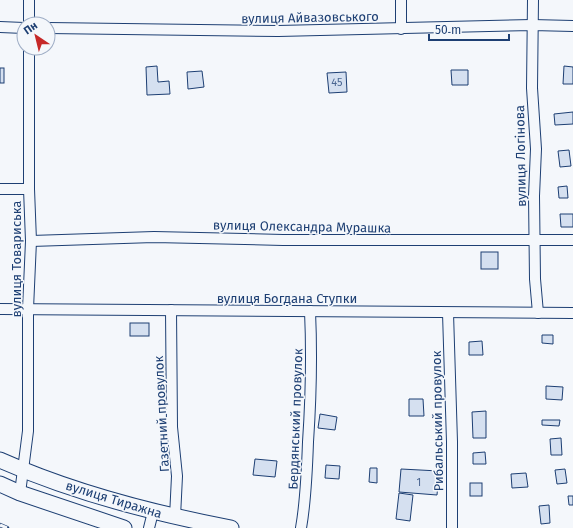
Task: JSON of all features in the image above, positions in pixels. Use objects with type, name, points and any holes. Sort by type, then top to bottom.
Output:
[{"type":"main road","name":"вулиця Тиражна","points":[[0,460],[24,471],[108,499],[174,517],[231,528]]},
{"type":"main road","name":"вулиця Тиражна","points":[[0,484],[20,493],[124,528]]},
{"type":"street","points":[[29,0],[29,16]]},
{"type":"street","points":[[401,0],[401,29]]},
{"type":"street","name":"вулиця Логінова","points":[[533,0],[532,88],[536,149],[534,240],[538,313]]},
{"type":"street","name":"вулиця Айвазовського","points":[[56,28],[278,32],[573,26]]},
{"type":"street","points":[[0,27],[16,28]]},
{"type":"street","name":"вулиця Товариська","points":[[20,493],[28,431],[28,309],[31,241],[28,189],[29,56]]},
{"type":"street","points":[[0,189],[28,189]]},
{"type":"street","name":"вулиця Олександра Мурашка","points":[[31,241],[154,237],[283,240],[573,240]]},
{"type":"street","name":"вулиця Богдана Ступки","points":[[0,309],[310,310],[448,313],[573,312]]},
{"type":"street","name":"Газетний провулок","points":[[171,310],[172,427],[177,476],[174,517]]},
{"type":"street","name":"Бердянський провулок","points":[[301,528],[305,505],[310,411],[312,362],[310,310]]},
{"type":"street","name":"Рибальський провулок","points":[[448,313],[452,442],[452,528]]},
{"type":"street","points":[[149,528],[153,512]]},
{"type":"building","points":[[157,66],[158,82],[169,81],[170,94],[147,95],[146,67]]},
{"type":"building","points":[[564,66],[573,67],[573,84],[563,84]]},
{"type":"building","points":[[0,68],[4,68],[4,83],[0,83]]},
{"type":"building","points":[[451,70],[468,70],[468,85],[452,85]]},
{"type":"building","points":[[202,71],[204,87],[188,89],[187,72]]},
{"type":"building","points":[[346,72],[347,92],[329,93],[327,73]]},
{"type":"building","points":[[573,112],[573,124],[555,125],[554,114]]},
{"type":"building","points":[[569,150],[571,166],[560,167],[558,151]]},
{"type":"building","points":[[567,186],[568,198],[559,198],[558,187]]},
{"type":"building","points":[[560,214],[573,214],[573,227],[561,227]]},
{"type":"building","points":[[481,252],[498,252],[498,269],[481,269]]},
{"type":"building","points":[[130,323],[149,323],[149,336],[130,336]]},
{"type":"building","points":[[542,335],[553,335],[553,344],[542,343]]},
{"type":"building","points":[[482,341],[483,355],[469,355],[469,342]]},
{"type":"building","points":[[546,386],[563,387],[562,400],[546,399]]},
{"type":"building","points":[[409,399],[423,399],[424,416],[409,416]]},
{"type":"building","points":[[486,411],[486,438],[473,438],[472,412]]},
{"type":"building","points":[[320,414],[337,417],[335,430],[318,428]]},
{"type":"building","points":[[542,420],[560,420],[559,426],[542,425]]},
{"type":"building","points":[[561,438],[562,455],[551,455],[550,439]]},
{"type":"building","points":[[485,452],[486,464],[473,464],[473,453]]},
{"type":"building","points":[[255,459],[277,461],[275,477],[253,475]]},
{"type":"building","points":[[326,465],[340,466],[339,479],[325,478]]},
{"type":"building","points":[[370,468],[377,468],[377,483],[369,482]]},
{"type":"building","points":[[401,469],[439,471],[437,495],[399,492]]},
{"type":"building","points":[[565,469],[567,483],[557,484],[555,470]]},
{"type":"building","points":[[526,473],[528,487],[512,488],[511,474]]},
{"type":"building","points":[[470,483],[482,483],[482,496],[470,496]]},
{"type":"building","points":[[399,493],[413,495],[410,521],[396,519]]},
{"type":"building","points":[[568,496],[573,496],[573,505],[569,505]]},
{"type":"building","points":[[549,505],[550,523],[541,524],[539,506]]},
{"type":"railway","points":[[0,525],[7,528]]}]
